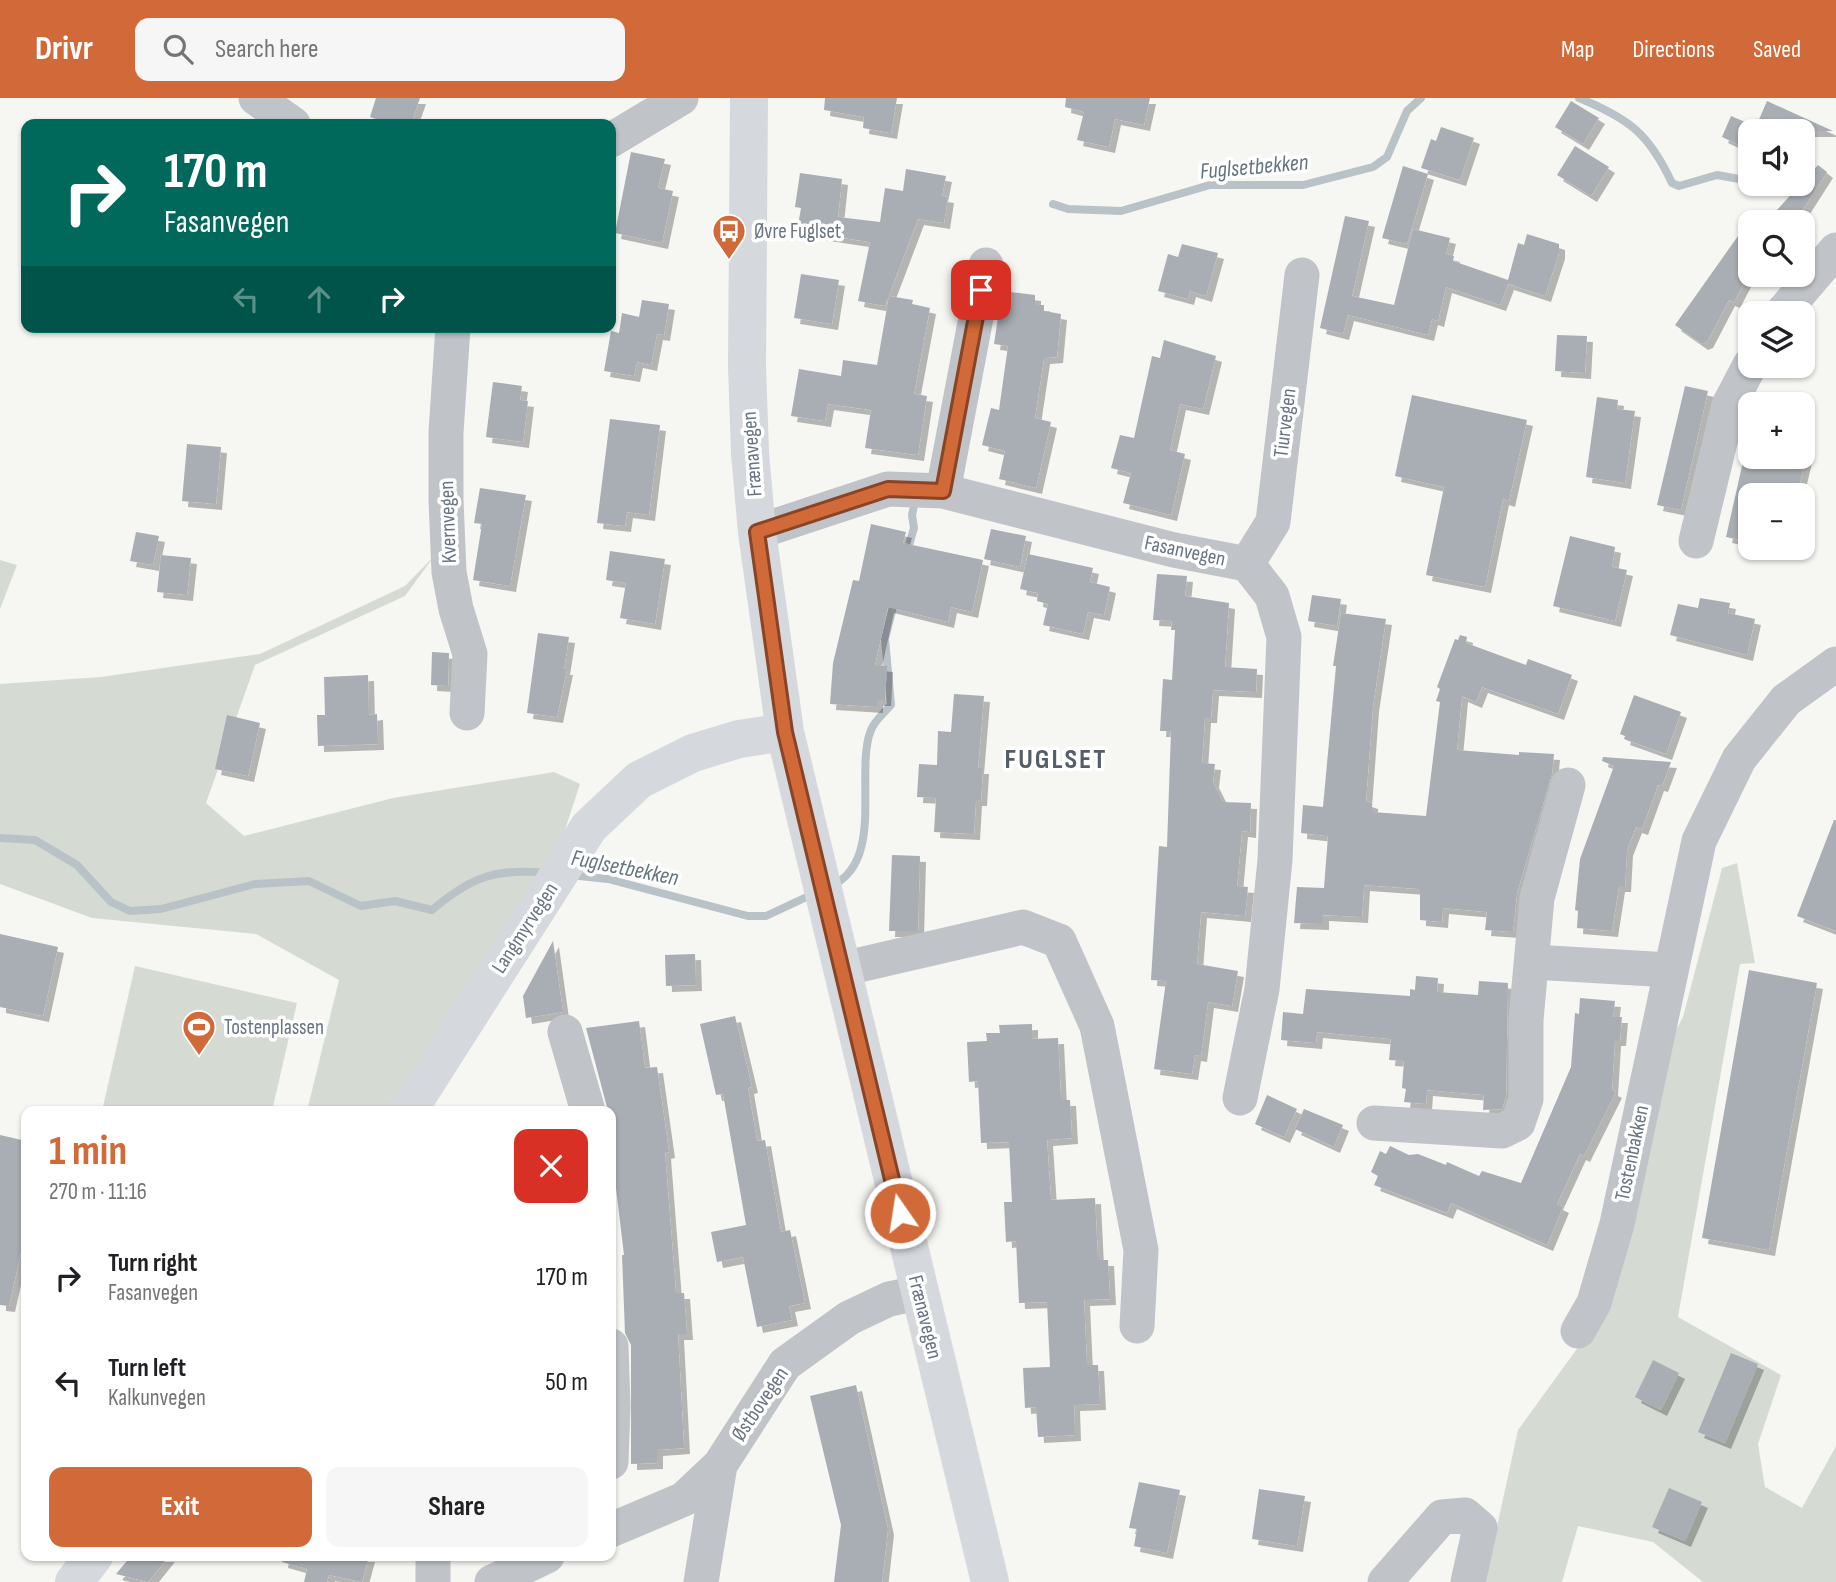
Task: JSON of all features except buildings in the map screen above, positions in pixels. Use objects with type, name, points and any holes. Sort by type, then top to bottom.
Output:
[{"type":"main road","name":"Frænavegen","points":[[749,98],[747,366],[757,532],[785,732],[990,1582]]},
{"type":"main road","name":"Langmyrvegen","points":[[411,1106],[589,827],[639,780],[693,753],[739,738],[785,732]]},
{"type":"main road","points":[[74,1582],[90,1561]]},
{"type":"street","points":[[256,98],[286,119]]},
{"type":"street","points":[[616,137],[681,98]]},
{"type":"street","points":[[1792,301],[1836,250]]},
{"type":"street","points":[[943,491],[986,265]]},
{"type":"street","name":"Tiurvegen","points":[[1247,564],[1273,522],[1302,275]]},
{"type":"street","name":"Kvernvegen","points":[[453,333],[446,432],[449,572],[456,609],[470,654],[467,713]]},
{"type":"street","points":[[1696,541],[1729,405],[1743,378]]},
{"type":"street","name":"Fasanvegen","points":[[757,532],[888,489],[943,491],[1174,550],[1247,564],[1272,596],[1284,637],[1275,860],[1262,989],[1240,1098]]},
{"type":"street","name":"Tostenbakken","points":[[1578,1331],[1594,1303],[1617,1224],[1699,841],[1739,759],[1786,700],[1836,664]]},
{"type":"street","points":[[1374,1123],[1502,1131],[1518,1123],[1525,1099],[1526,1020],[1537,898],[1568,785]]},
{"type":"street","points":[[842,969],[1023,927],[1059,941],[1097,1026],[1141,1250],[1137,1326]]},
{"type":"street","points":[[1533,962],[1671,970]]},
{"type":"street","points":[[565,1032],[587,1106]]},
{"type":"street","name":"Østbovegen","points":[[616,1528],[684,1499],[720,1465],[785,1364],[849,1318],[889,1299],[919,1293]]},
{"type":"street","points":[[701,1582],[720,1465]]},
{"type":"street","points":[[1385,1582],[1442,1517],[1465,1515],[1480,1528],[1468,1582]]},
{"type":"street","points":[[433,1561],[433,1582]]},
{"type":"street","points":[[492,1582],[536,1561]]},
{"type":"shaded area","points":[[435,555],[405,596],[255,665],[206,803],[244,836],[393,798],[554,772],[580,784],[534,924],[406,1106],[308,1106],[339,980],[256,934],[92,918],[0,884],[0,684],[101,677],[260,654],[405,586]]},
{"type":"shaded area","points":[[0,560],[17,565],[0,609]]},
{"type":"shaded area","points":[[1737,863],[1755,963],[1740,964],[1678,1317],[1781,1375],[1758,1444],[1765,1487],[1802,1508],[1836,1446],[1836,1582],[1703,1582],[1653,1542],[1578,1526],[1562,1582],[1485,1582],[1518,1430],[1579,1346],[1657,1066],[1683,1017],[1722,868]]},
{"type":"shaded area","name":"Tostenplassen","points":[[135,966],[297,1003],[273,1106],[103,1106]]},
{"type":"waterway","name":"Fuglsetbekken","points":[[1053,204],[1068,209],[1121,211],[1210,185],[1303,185],[1373,167],[1387,157],[1407,111],[1421,98]]},
{"type":"waterway","name":"Fuglsetbekken","points":[[1579,98],[1612,113],[1636,130],[1655,152],[1672,183],[1679,186],[1717,175],[1738,179]]},
{"type":"waterway","name":"Fuglsetbekken","points":[[907,552],[914,528],[912,515],[915,501]]},
{"type":"waterway","name":"Fuglsetbekken","points":[[831,886],[848,874],[858,857],[863,837],[867,747],[872,727],[891,705],[885,639],[895,599]]},
{"type":"waterway","name":"Fuglsetbekken","points":[[0,838],[35,840],[77,865],[111,902],[130,911],[161,909],[255,884],[309,881],[361,906],[395,901],[432,910],[459,890],[485,877],[513,872],[547,873]]},
{"type":"waterway","name":"Fuglsetbekken","points":[[570,875],[608,879],[748,916],[766,916],[813,894]]},
{"type":"place","name":"Øvre Fuglset","points":[[729,261]]},
{"type":"place","name":"Tostenplassen","points":[[199,1057]]},
{"type":"district","name":"FUGLSET","points":[[1056,759]]},
{"type":"route","points":[[900,1213],[785,732],[757,532],[888,489],[943,491],[981,290]]}]
